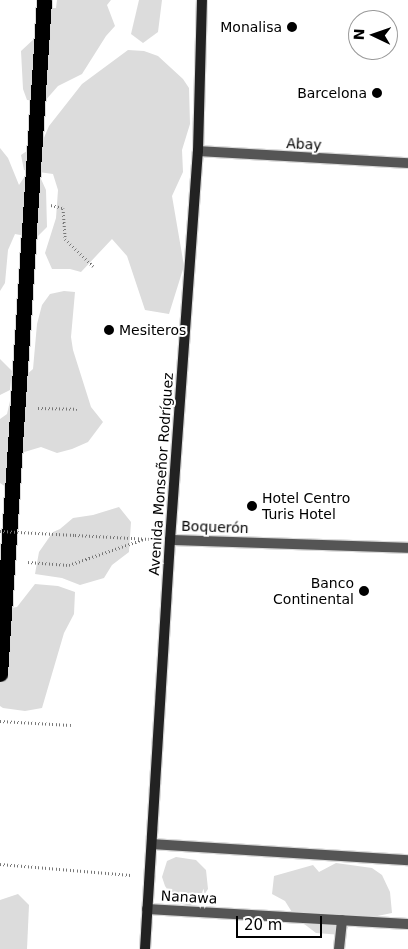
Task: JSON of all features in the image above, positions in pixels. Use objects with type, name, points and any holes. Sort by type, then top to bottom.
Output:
[{"type":"highway","points":[[0,674],[44,0]]},
{"type":"street","name":"Avenida Monseñor Rodríguez","points":[[145,949],[170,540],[198,151],[202,0]]},
{"type":"street","name":"Abay","points":[[198,151],[408,163]]},
{"type":"street","name":"Boquerón","points":[[170,540],[408,548]]},
{"type":"street","points":[[152,844],[408,860]]},
{"type":"street","name":"Nanawa","points":[[148,909],[408,924]]},
{"type":"street","points":[[340,949],[342,920]]},
{"type":"path","points":[[31,200],[63,208],[66,239],[93,266]]},
{"type":"path","points":[[18,407],[78,410]]},
{"type":"path","points":[[0,531],[170,540]]},
{"type":"path","points":[[8,560],[69,565],[144,539]]},
{"type":"path","points":[[0,721],[71,724]]},
{"type":"path","points":[[0,864],[150,877]]},
{"type":"shaded area","points":[[57,0],[111,0],[107,5],[115,26],[106,36],[82,74],[58,86],[44,102],[27,100],[23,89],[21,51],[35,38],[35,16],[51,8],[56,8]]},
{"type":"shaded area","points":[[139,0],[162,0],[158,32],[143,43],[131,34]]},
{"type":"shaded area","points":[[128,50],[144,51],[158,56],[183,79],[189,88],[190,124],[182,150],[183,172],[172,196],[184,266],[169,314],[145,310],[127,256],[112,239],[81,272],[70,269],[52,269],[45,253],[56,218],[58,190],[53,174],[24,170],[21,155],[43,140],[49,126],[82,84]]},
{"type":"shaded area","points":[[0,148],[8,158],[19,185],[25,176],[41,179],[46,190],[47,227],[36,238],[15,234],[8,250],[5,283],[0,291]]},
{"type":"shaded area","points":[[64,291],[75,292],[71,337],[73,350],[91,407],[103,422],[88,442],[72,449],[57,453],[41,447],[21,453],[6,487],[0,483],[0,419],[7,414],[10,401],[25,376],[33,369],[37,324],[42,305],[50,294]]},
{"type":"shaded area","points":[[0,359],[12,371],[10,390],[0,395]]},
{"type":"shaded area","points":[[119,507],[131,522],[129,552],[112,565],[104,578],[80,585],[62,578],[35,574],[39,552],[53,532],[60,529],[73,518],[93,515]]},
{"type":"shaded area","points":[[35,584],[58,586],[75,592],[74,614],[64,633],[42,708],[25,711],[3,708],[0,706],[0,610],[17,607]]},
{"type":"shaded area","points":[[176,857],[196,860],[206,870],[208,889],[204,895],[194,899],[191,906],[177,903],[165,886],[162,877],[167,861]]},
{"type":"shaded area","points":[[336,863],[372,868],[382,875],[390,892],[392,913],[353,921],[342,935],[316,933],[295,917],[285,901],[272,894],[274,876],[313,865],[319,872]]},
{"type":"shaded area","points":[[18,894],[29,905],[27,949],[0,949],[0,900]]},
{"type":"place","name":"Monalisa","points":[[292,27]]},
{"type":"place","name":"Barcelona","points":[[377,93]]},
{"type":"place","name":"Mesiteros","points":[[109,330]]},
{"type":"place","name":"Hotel Centro Turis Hotel","points":[[252,506]]},
{"type":"place","name":"Banco Continental","points":[[364,591]]}]
